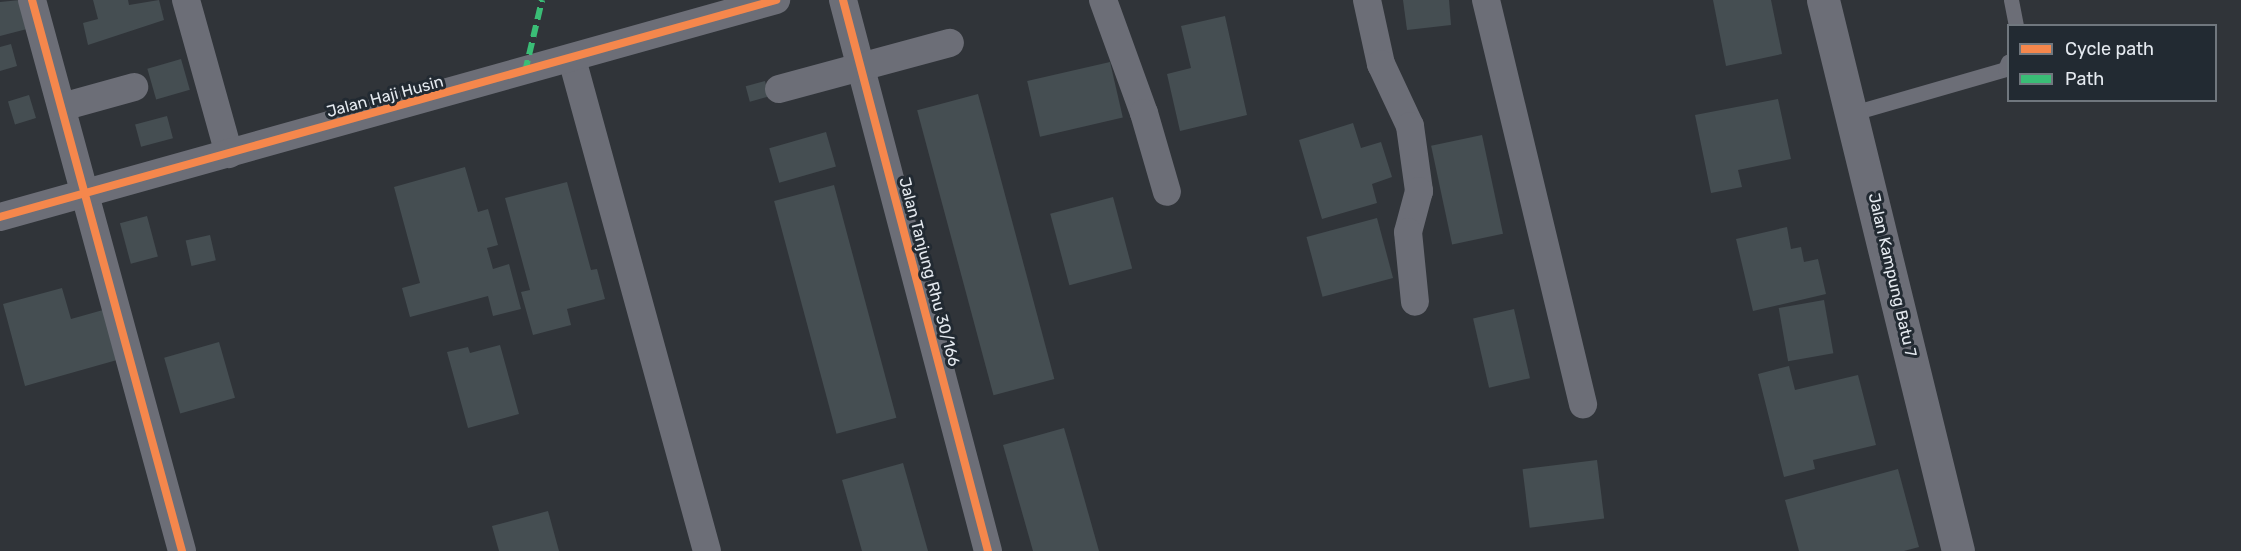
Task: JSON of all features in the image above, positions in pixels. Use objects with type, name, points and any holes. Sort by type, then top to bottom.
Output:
[{"type":"street","points":[[32,0],[182,551]]},
{"type":"street","points":[[186,0],[229,154]]},
{"type":"street","name":"Jalan Haji Husin","points":[[0,217],[572,59],[727,7],[776,0]]},
{"type":"street","name":"Jalan Tanjung Rhu 30/166","points":[[843,0],[988,551]]},
{"type":"street","points":[[1103,0],[1144,113],[1167,192]]},
{"type":"street","points":[[1367,0],[1380,64],[1410,126],[1419,191],[1408,232],[1415,302]]},
{"type":"street","points":[[1486,0],[1583,405]]},
{"type":"street","name":"Jalan Kampung Batu 7","points":[[1823,0],[1853,113],[1958,551]]},
{"type":"street","points":[[779,89],[950,43]]},
{"type":"street","points":[[572,59],[707,551]]},
{"type":"street","points":[[62,108],[134,87]]},
{"type":"lane","points":[[2011,0],[2016,24]]},
{"type":"lane","points":[[1853,113],[2005,69],[2007,64]]},
{"type":"building","points":[[20,0],[27,29],[0,36],[0,2]]},
{"type":"building","points":[[93,0],[128,0],[129,5],[159,0],[164,20],[88,45],[83,23],[98,19]]},
{"type":"building","points":[[1403,0],[1449,0],[1451,25],[1407,30]]},
{"type":"building","points":[[1713,0],[1771,0],[1782,54],[1726,66]]},
{"type":"building","points":[[1225,16],[1247,115],[1180,131],[1167,74],[1191,68],[1181,26]]},
{"type":"building","points":[[11,44],[17,66],[0,71],[0,47]]},
{"type":"building","points":[[181,59],[190,90],[156,99],[147,69]]},
{"type":"building","points":[[1110,62],[1123,118],[1040,137],[1027,81]]},
{"type":"building","points":[[765,81],[769,96],[750,102],[746,86]]},
{"type":"building","points":[[978,94],[1054,379],[993,395],[917,110]]},
{"type":"building","points":[[29,95],[36,118],[15,124],[8,101]]},
{"type":"building","points":[[1778,99],[1791,159],[1738,170],[1742,187],[1711,193],[1695,115]]},
{"type":"building","points":[[167,116],[173,138],[141,147],[135,125]]},
{"type":"building","points":[[1353,123],[1361,148],[1381,142],[1392,177],[1372,184],[1377,203],[1322,219],[1299,140]]},
{"type":"building","points":[[826,132],[836,167],[779,183],[769,148]]},
{"type":"building","points":[[1482,135],[1503,234],[1452,245],[1431,146]]},
{"type":"building","points":[[465,167],[478,212],[488,209],[498,245],[487,248],[493,269],[509,264],[521,309],[493,316],[488,296],[410,317],[402,288],[420,283],[394,187]]},
{"type":"building","points":[[567,182],[591,270],[597,269],[605,299],[567,309],[571,325],[533,335],[521,292],[530,290],[505,198]]},
{"type":"building","points":[[834,185],[896,418],[836,434],[774,201]]},
{"type":"building","points":[[1113,197],[1132,268],[1069,285],[1050,214]]},
{"type":"building","points":[[147,216],[158,257],[131,264],[120,223]]},
{"type":"building","points":[[1377,218],[1393,278],[1323,297],[1306,237]]},
{"type":"building","points":[[1787,227],[1791,249],[1801,247],[1804,262],[1818,259],[1826,294],[1753,311],[1736,239]]},
{"type":"building","points":[[210,235],[216,260],[191,266],[186,241]]},
{"type":"building","points":[[62,288],[71,319],[103,310],[117,360],[25,386],[3,304]]},
{"type":"building","points":[[1824,300],[1833,353],[1788,361],[1779,308]]},
{"type":"building","points":[[1514,309],[1530,378],[1489,388],[1473,318]]},
{"type":"building","points":[[219,342],[235,398],[180,413],[164,358]]},
{"type":"building","points":[[500,345],[519,414],[468,428],[447,352],[468,347],[470,353]]},
{"type":"building","points":[[1789,366],[1795,390],[1858,375],[1876,445],[1813,460],[1815,469],[1784,477],[1758,374]]},
{"type":"building","points":[[1064,428],[1099,551],[1033,551],[1003,445]]},
{"type":"building","points":[[1597,460],[1604,519],[1530,528],[1523,469]]},
{"type":"building","points":[[903,463],[928,551],[862,551],[842,480]]},
{"type":"building","points":[[1898,469],[1919,547],[1904,551],[1799,551],[1785,500]]},
{"type":"building","points":[[548,511],[559,551],[499,551],[492,526]]},
{"type":"marked path","points":[[525,72],[542,0]]},
{"type":"cycle path","points":[[32,0],[182,551]]},
{"type":"cycle path","points":[[0,217],[776,0]]},
{"type":"cycle path","points":[[843,0],[988,551]]}]
